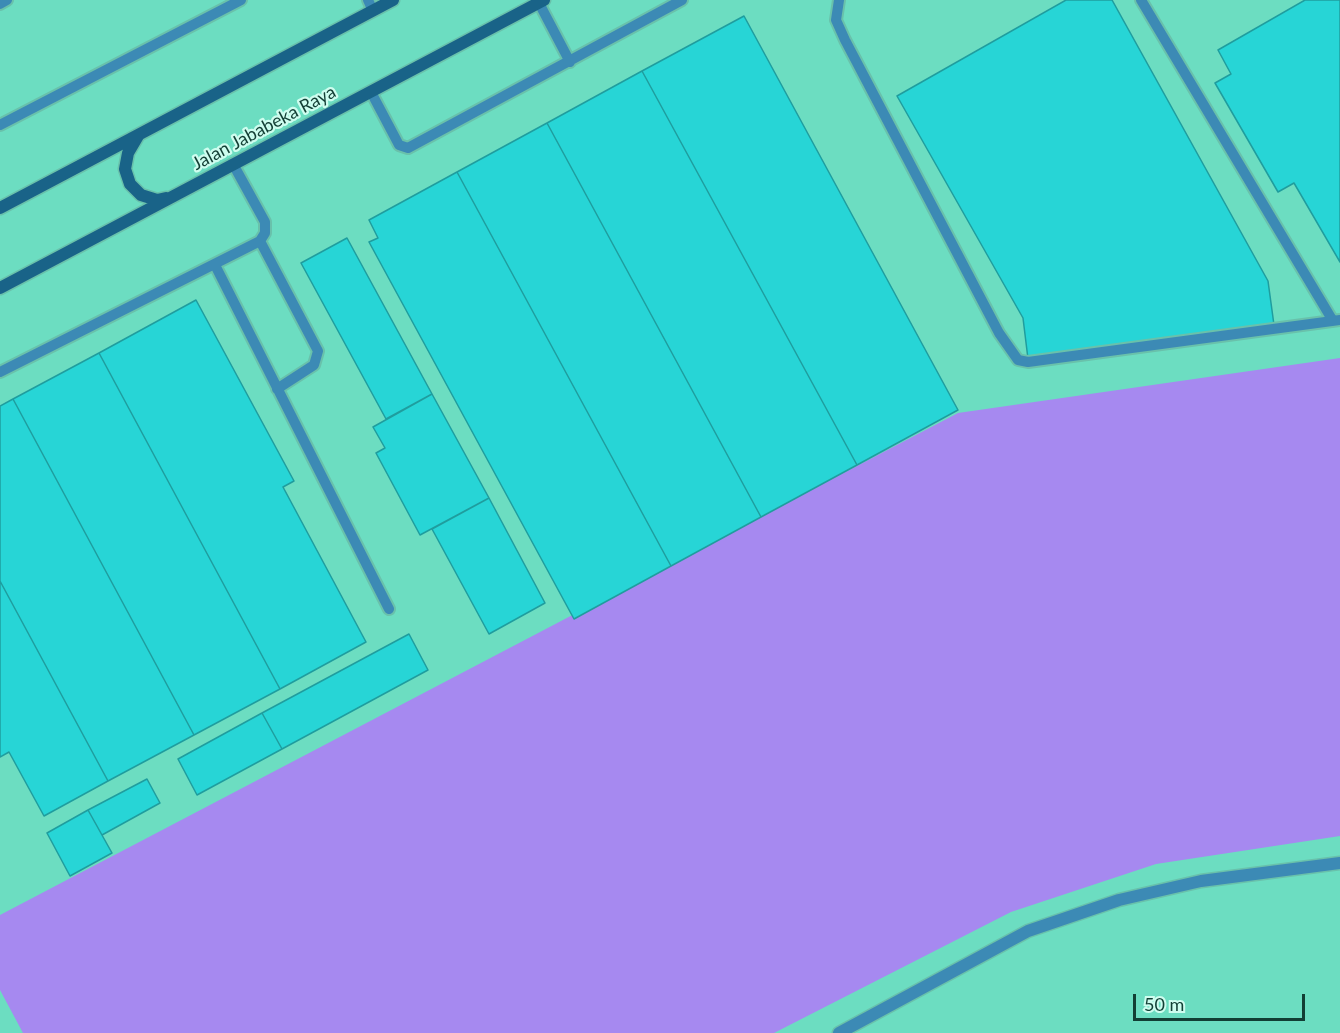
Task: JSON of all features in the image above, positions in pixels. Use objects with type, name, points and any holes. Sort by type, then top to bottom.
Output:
[{"type":"main road","points":[[0,208],[139,135],[370,5],[393,0]]},
{"type":"main road","name":"Jalan Jababeka Raya","points":[[0,288],[542,1]]},
{"type":"main road","points":[[139,135],[128,153],[125,169],[130,184],[141,195],[157,200],[173,196]]},
{"type":"street","points":[[839,1033],[1028,931],[1119,900],[1201,881],[1340,863]]},
{"type":"lane","points":[[0,4],[7,0]]},
{"type":"lane","points":[[0,124],[241,0]]},
{"type":"lane","points":[[371,92],[399,145],[408,148],[682,0]]},
{"type":"lane","points":[[839,0],[836,20],[845,40],[999,333],[1018,360],[1028,362],[1337,321],[1141,0]]},
{"type":"lane","points":[[542,1],[570,62]]},
{"type":"lane","points":[[0,372],[215,266],[260,241],[265,233],[266,222],[233,164]]},
{"type":"lane","points":[[260,241],[318,351],[314,365],[277,389]]},
{"type":"lane","points":[[215,266],[388,609]]},
{"type":"shaded area","points":[[0,0],[1340,0],[1340,1033],[0,1033]]},
{"type":"shaded area","points":[[1340,358],[1340,836],[1156,864],[1011,912],[774,1033],[23,1033],[0,990],[0,915],[958,413]]},
{"type":"building","points":[[1066,0],[1112,0],[1268,281],[1274,325],[1028,359],[1023,318],[897,96]]},
{"type":"building","points":[[1305,0],[1340,0],[1340,262],[1294,183],[1278,192],[1215,83],[1231,74],[1218,50]]},
{"type":"building","points":[[744,16],[958,410],[857,465],[642,71]]},
{"type":"building","points":[[642,71],[857,465],[761,517],[547,123]]},
{"type":"building","points":[[547,123],[761,517],[671,566],[457,172]]},
{"type":"building","points":[[457,172],[671,566],[574,619],[369,242],[378,238],[369,220]]},
{"type":"building","points":[[347,238],[432,394],[386,419],[301,263]]},
{"type":"building","points":[[196,300],[294,481],[283,487],[366,642],[280,689],[99,353]]},
{"type":"building","points":[[99,353],[280,689],[194,735],[13,399]]},
{"type":"building","points":[[432,394],[489,498],[420,535],[376,453],[385,448],[373,427]]},
{"type":"building","points":[[13,399],[194,735],[108,781],[0,581],[0,406]]},
{"type":"building","points":[[489,498],[545,603],[489,634],[432,529]]},
{"type":"building","points":[[0,581],[108,781],[44,816],[9,752],[0,757]]},
{"type":"building","points":[[409,634],[428,670],[282,749],[262,713]]},
{"type":"building","points":[[262,713],[282,749],[197,795],[178,759]]},
{"type":"building","points":[[147,779],[160,803],[102,835],[88,810]]},
{"type":"building","points":[[88,810],[112,853],[70,876],[47,833]]}]
